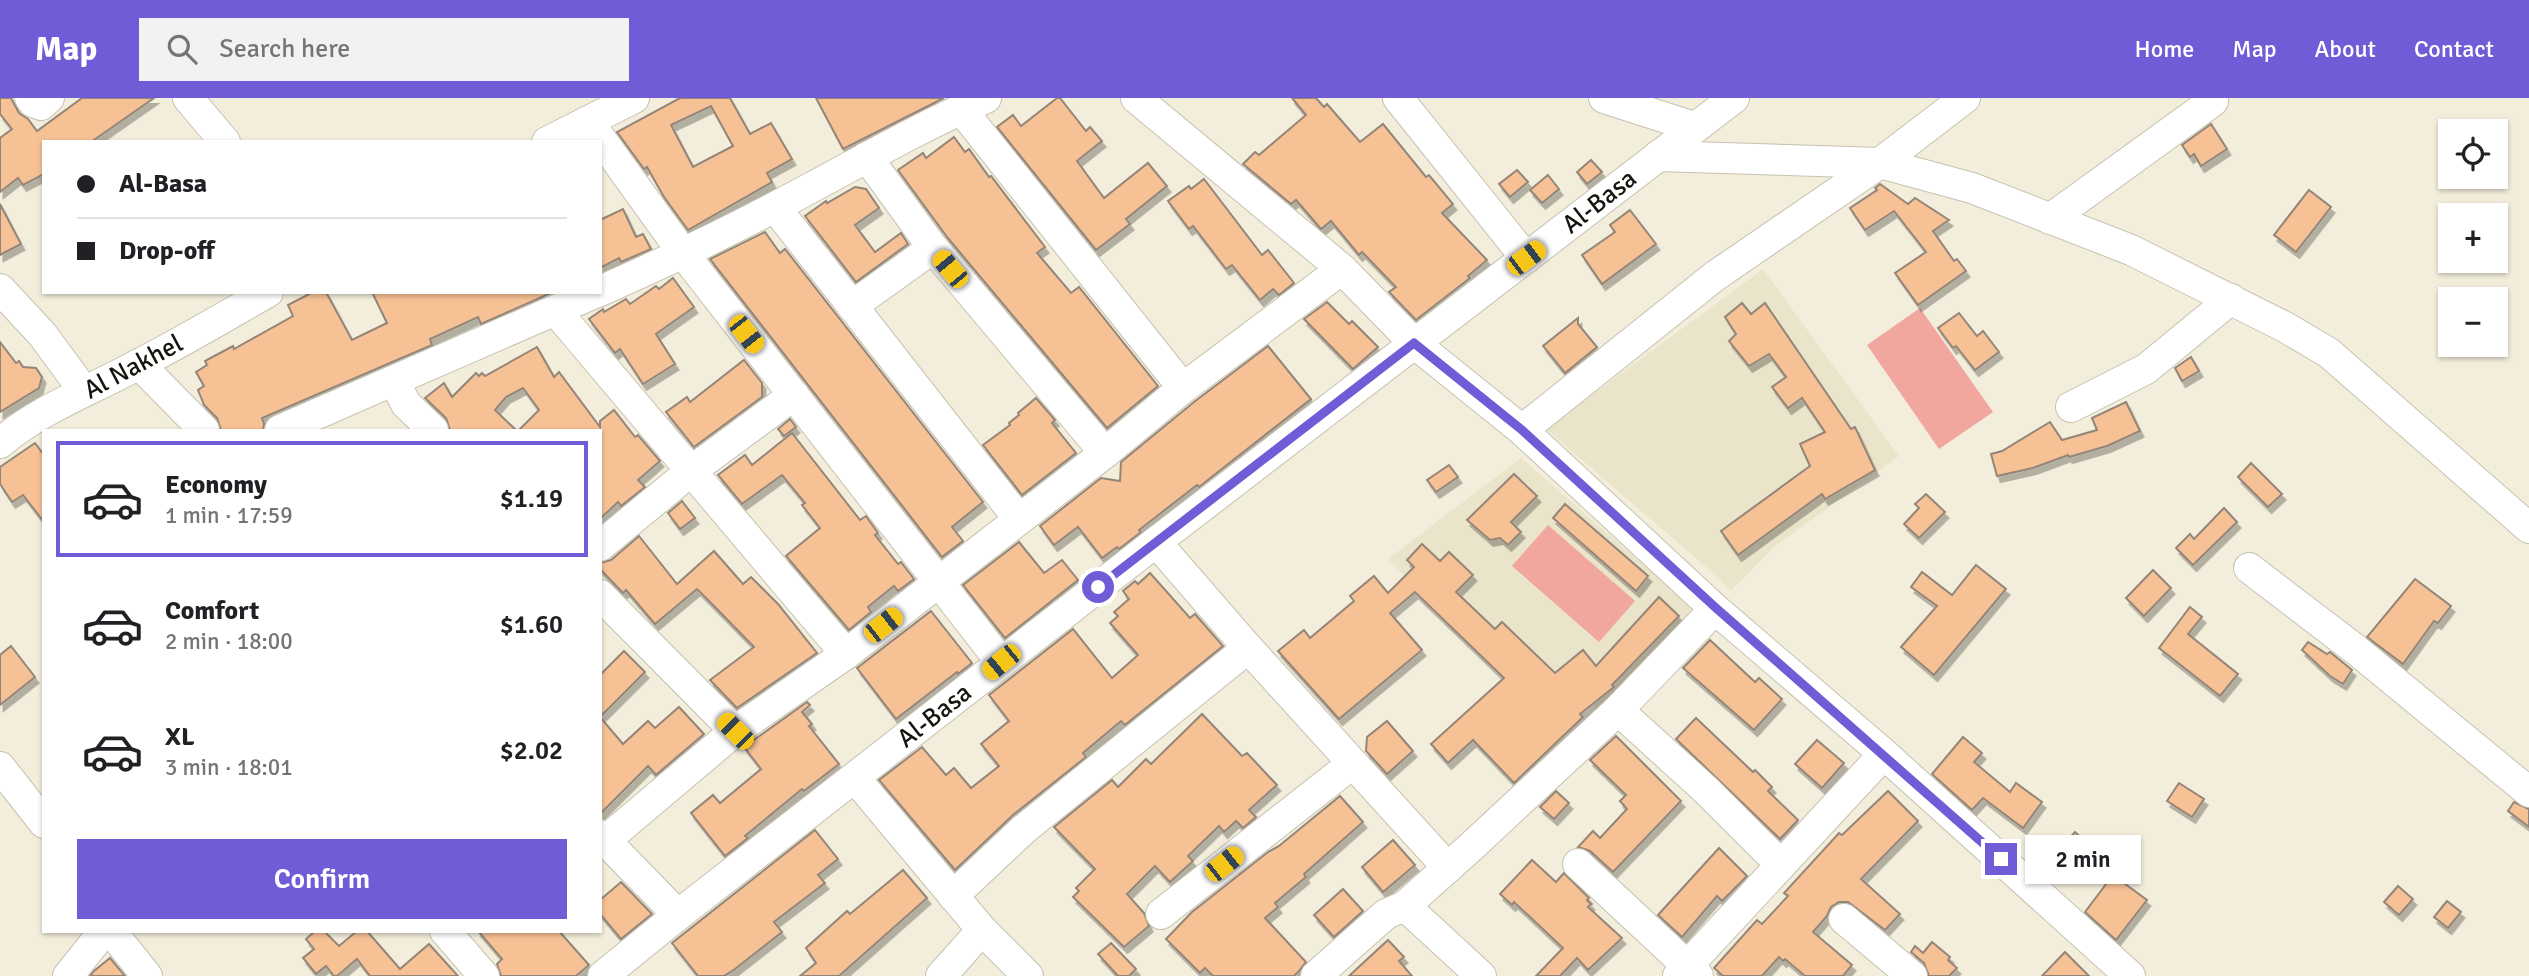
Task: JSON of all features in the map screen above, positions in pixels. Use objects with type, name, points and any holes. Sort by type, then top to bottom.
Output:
[{"type":"street","points":[[30,98],[41,105],[48,98]]},
{"type":"street","points":[[188,98],[223,140]]},
{"type":"street","points":[[551,140],[634,98]]},
{"type":"street","points":[[1136,98],[1342,269],[1414,343],[1522,430],[1716,608],[1884,754],[2130,976]]},
{"type":"street","points":[[1398,98],[1526,258]]},
{"type":"street","points":[[1604,98],[1695,127]]},
{"type":"street","name":"Al-Basa","points":[[603,976],[1001,662],[1734,98]]},
{"type":"street","points":[[1522,430],[1715,275],[1880,163],[1965,98]]},
{"type":"street","points":[[2050,219],[2213,101]]},
{"type":"street","points":[[602,291],[775,207],[973,104],[1183,388]]},
{"type":"street","points":[[588,121],[602,140]]},
{"type":"street","points":[[602,140],[683,253],[1001,662]]},
{"type":"street","points":[[1658,156],[1880,163],[1972,188],[2130,250],[2231,299],[2329,352],[2529,528]]},
{"type":"street","points":[[867,157],[933,248],[1105,453]]},
{"type":"street","points":[[775,207],[1018,518]]},
{"type":"street","points":[[852,306],[933,248]]},
{"type":"street","points":[[678,915],[603,838],[735,731],[846,654],[1105,453],[1183,388],[1342,269]]},
{"type":"street","points":[[0,289],[42,334],[84,391]]},
{"type":"street","name":"Al Nakhel","points":[[0,443],[14,431],[84,391],[139,364],[264,294]]},
{"type":"street","points":[[282,429],[594,294]]},
{"type":"street","points":[[2071,407],[2146,369],[2231,299]]},
{"type":"street","points":[[556,311],[846,654]]},
{"type":"street","points":[[139,364],[203,429]]},
{"type":"street","points":[[394,382],[406,404],[432,429]]},
{"type":"street","points":[[602,544],[691,471],[794,395]]},
{"type":"street","points":[[1156,542],[1248,649],[1448,868]]},
{"type":"street","points":[[2249,568],[2355,649],[2529,792]]},
{"type":"street","points":[[602,597],[735,731]]},
{"type":"street","points":[[1316,976],[1386,914],[1405,906],[1448,868],[1618,710],[1716,608]]},
{"type":"street","points":[[953,897],[1024,829],[1248,649]]},
{"type":"street","points":[[1618,710],[1706,790],[1782,865]]},
{"type":"street","points":[[1578,864],[1687,973],[1884,754]]},
{"type":"street","points":[[1161,914],[1352,764]]},
{"type":"street","points":[[0,767],[42,820]]},
{"type":"street","points":[[855,778],[953,897],[1028,976]]},
{"type":"street","points":[[1405,906],[1480,976]]},
{"type":"street","points":[[1844,919],[1912,976]]},
{"type":"street","points":[[941,976],[982,930]]},
{"type":"street","points":[[68,976],[102,933]]},
{"type":"street","points":[[113,933],[147,976]]},
{"type":"street","points":[[447,933],[484,976]]},
{"type":"shaded area","points":[[1763,269],[1899,456],[1774,547],[1731,591],[1546,429]]},
{"type":"shaded area","points":[[1920,308],[1993,412],[1939,449],[1867,345]]},
{"type":"shaded area","points":[[1521,458],[1698,612],[1598,710],[1565,676],[1533,703],[1388,559]]},
{"type":"shaded area","points":[[1548,525],[1635,601],[1599,642],[1512,566]]},
{"type":"building","points":[[0,98],[11,98],[19,113],[28,119],[37,131],[82,98],[154,98],[94,140],[42,140],[42,175],[23,185],[18,178],[0,192],[0,138],[12,129],[0,114]]},
{"type":"building","points":[[680,98],[730,98],[750,134],[771,123],[792,159],[767,173],[772,182],[688,230],[664,197],[647,167],[644,169],[617,132]],"holes":[[[711,106],[733,146],[693,167],[671,125]]]},
{"type":"building","points":[[816,98],[944,98],[843,149]]},
{"type":"building","points":[[1060,98],[1086,131],[1090,127],[1102,141],[1077,161],[1104,198],[1148,163],[1167,186],[1126,219],[1130,224],[1096,250],[997,127],[1013,115],[1021,126]]},
{"type":"building","points":[[1292,98],[1316,98],[1324,107],[1327,104],[1360,142],[1383,124],[1426,177],[1429,175],[1453,204],[1442,213],[1487,260],[1468,276],[1470,278],[1416,320],[1389,292],[1396,287],[1362,252],[1359,255],[1331,221],[1321,229],[1296,200],[1291,204],[1243,164],[1255,152],[1259,155],[1306,115]]},
{"type":"building","points":[[2211,124],[2227,149],[2201,166],[2194,154],[2190,157],[2182,145]]},
{"type":"building","points":[[954,137],[965,152],[969,149],[1045,247],[1037,253],[1071,293],[1079,287],[1158,386],[1107,428],[947,237],[898,170],[923,153],[926,158]]},
{"type":"building","points":[[1591,160],[1602,172],[1587,184],[1577,172]]},
{"type":"building","points":[[1517,170],[1528,182],[1510,197],[1499,184]]},
{"type":"building","points":[[1548,175],[1559,189],[1542,203],[1530,190]]},
{"type":"building","points":[[1204,179],[1262,255],[1268,250],[1294,283],[1279,295],[1273,289],[1260,300],[1232,265],[1226,269],[1193,226],[1189,229],[1168,201]]},
{"type":"building","points":[[1880,184],[1908,204],[1915,198],[1949,220],[1933,231],[1954,261],[1957,259],[1966,271],[1918,305],[1895,273],[1926,252],[1894,211],[1865,230],[1850,208],[1877,190],[1875,188]]},
{"type":"building","points":[[855,187],[866,189],[879,208],[855,225],[875,252],[901,233],[908,244],[856,282],[805,216],[826,201],[827,203]]},
{"type":"building","points":[[2309,190],[2331,207],[2296,252],[2274,235]]},
{"type":"building","points":[[0,204],[21,244],[0,255]]},
{"type":"building","points":[[623,209],[636,237],[643,234],[651,249],[621,262],[619,258],[602,267],[602,219]]},
{"type":"building","points":[[1630,210],[1656,244],[1602,284],[1582,255],[1615,232],[1610,225]]},
{"type":"building","points":[[765,232],[780,253],[785,249],[983,502],[952,527],[963,541],[942,557],[710,259]]},
{"type":"building","points":[[673,278],[694,307],[656,334],[675,364],[643,384],[620,349],[615,353],[589,319],[603,309],[604,312],[626,299],[630,304],[656,286],[659,289]]},
{"type":"building","points":[[309,294],[327,294],[352,340],[387,323],[373,294],[548,294],[481,324],[478,317],[430,339],[432,345],[262,418],[263,429],[221,429],[217,418],[204,405],[198,390],[204,386],[196,372],[207,365],[205,361],[233,346],[234,349],[293,316],[288,305]]},
{"type":"building","points":[[1327,302],[1349,324],[1352,321],[1378,347],[1353,369],[1304,319]]},
{"type":"building","points":[[1742,303],[1751,314],[1765,303],[1851,429],[1855,427],[1875,470],[1825,499],[1822,494],[1738,555],[1721,531],[1810,466],[1800,444],[1825,432],[1802,398],[1788,408],[1772,387],[1786,377],[1769,354],[1749,366],[1729,341],[1736,334],[1725,317]]},
{"type":"building","points":[[1959,313],[1977,336],[1983,331],[1999,352],[1975,370],[1938,328]]},
{"type":"building","points":[[1578,318],[1578,324],[1597,347],[1565,373],[1543,346]]},
{"type":"building","points":[[0,342],[16,363],[19,361],[23,367],[36,368],[42,377],[39,388],[0,412]]},
{"type":"building","points":[[1268,346],[1311,399],[1199,487],[1197,485],[1139,530],[1141,532],[1119,549],[1117,547],[1102,558],[1078,527],[1054,545],[1040,526],[1101,478],[1120,481],[1121,462]]},
{"type":"building","points":[[537,347],[554,377],[559,372],[600,427],[600,421],[614,410],[635,437],[638,435],[660,461],[638,480],[645,487],[621,506],[618,502],[602,517],[602,429],[520,429],[539,410],[523,388],[506,397],[495,410],[515,429],[450,429],[446,418],[425,398],[444,383],[452,397],[476,373],[485,376]]},
{"type":"building","points":[[2191,357],[2199,371],[2182,381],[2175,368]]},
{"type":"building","points":[[744,360],[762,383],[762,397],[694,447],[666,412],[687,397],[690,402]]},
{"type":"building","points":[[1036,398],[1055,420],[1052,423],[1076,453],[1022,495],[983,445],[1010,425],[1018,413]]},
{"type":"building","points":[[2126,402],[2140,431],[2107,446],[1997,476],[1991,454],[2002,451],[2050,422],[2062,440],[2097,430],[2092,418]]},
{"type":"building","points":[[790,419],[796,427],[784,436],[778,429]]},
{"type":"building","points":[[792,433],[860,520],[866,516],[878,533],[875,535],[914,579],[898,591],[894,586],[868,607],[871,612],[849,630],[786,556],[820,528],[802,505],[805,503],[782,475],[742,504],[718,475],[745,455],[752,465]]},
{"type":"building","points":[[35,443],[42,452],[42,519],[23,495],[12,502],[0,484],[0,467]]},
{"type":"building","points":[[2251,463],[2282,494],[2268,507],[2238,477]]},
{"type":"building","points":[[1449,465],[1458,477],[1436,492],[1427,480]]},
{"type":"building","points":[[1514,474],[1537,496],[1511,522],[1521,532],[1508,545],[1500,538],[1490,540],[1467,520]]},
{"type":"building","points":[[1926,494],[1945,512],[1919,538],[1904,524],[1919,508],[1915,504]]},
{"type":"building","points":[[682,501],[695,518],[680,529],[668,513]]},
{"type":"building","points":[[1565,504],[1648,576],[1636,591],[1553,518]]},
{"type":"building","points":[[2224,508],[2237,522],[2193,565],[2176,548],[2190,534],[2194,539]]},
{"type":"building","points":[[639,536],[677,584],[714,551],[743,584],[751,577],[778,604],[817,653],[737,708],[710,680],[754,647],[697,589],[655,624],[626,590],[623,593],[602,571],[602,562],[611,560]]},
{"type":"building","points":[[1019,542],[1044,573],[1062,560],[1078,580],[1005,638],[963,585]]},
{"type":"building","points":[[1422,544],[1440,561],[1449,552],[1473,575],[1456,592],[1495,629],[1502,622],[1555,673],[1583,650],[1596,666],[1659,597],[1679,616],[1612,685],[1614,687],[1580,714],[1583,717],[1514,783],[1473,740],[1448,763],[1431,744],[1504,678],[1415,592],[1390,613],[1422,650],[1339,719],[1278,651],[1304,630],[1310,638],[1354,601],[1350,596],[1374,576],[1388,593],[1414,567],[1407,560]]},
{"type":"building","points":[[1976,565],[2006,589],[1934,675],[1901,647],[1937,606],[1911,587],[1922,572],[1952,595]]},
{"type":"building","points":[[2153,570],[2171,588],[2144,616],[2126,598]]},
{"type":"building","points":[[1150,573],[1190,618],[1195,614],[1223,646],[1125,725],[1121,721],[1083,753],[1086,757],[1013,815],[955,870],[879,780],[922,747],[946,775],[954,768],[971,788],[999,766],[981,744],[1009,721],[989,695],[1073,629],[1112,678],[1138,655],[1110,623],[1118,616],[1114,612],[1129,599],[1123,591],[1135,581],[1138,584]]},
{"type":"building","points":[[2415,579],[2451,606],[2438,623],[2434,621],[2403,664],[2367,637]]},
{"type":"building","points":[[2190,607],[2202,617],[2188,634],[2238,674],[2220,696],[2159,648]]},
{"type":"building","points":[[931,611],[972,663],[896,719],[857,668]]},
{"type":"building","points":[[1710,640],[1755,682],[1759,678],[1782,699],[1754,730],[1683,668]]},
{"type":"building","points":[[2308,642],[2327,654],[2330,652],[2352,670],[2343,684],[2330,676],[2302,650]]},
{"type":"building","points":[[11,646],[35,677],[0,705],[0,655]]},
{"type":"building","points":[[624,651],[645,672],[602,715],[602,673]]},
{"type":"building","points":[[807,702],[810,705],[802,712],[812,724],[809,726],[839,764],[804,791],[802,789],[725,856],[691,813],[713,795],[720,803],[761,769],[744,747]]},
{"type":"building","points":[[679,707],[704,734],[656,775],[648,766],[602,812],[602,719],[623,744],[648,721],[655,728]]},
{"type":"building","points":[[1202,714],[1242,756],[1247,753],[1277,785],[1249,810],[1256,817],[1243,828],[1236,821],[1224,832],[1219,826],[1188,856],[1193,861],[1170,882],[1155,866],[1127,894],[1144,913],[1149,926],[1124,947],[1073,897],[1079,891],[1076,888],[1095,869],[1054,827],[1112,780],[1118,787],[1146,759],[1151,764]]},
{"type":"building","points":[[1696,718],[1772,787],[1768,791],[1798,820],[1780,839],[1676,739]]},
{"type":"building","points":[[1387,721],[1413,751],[1387,774],[1366,751],[1367,737]]},
{"type":"building","points":[[1616,736],[1681,801],[1613,872],[1590,851],[1578,847],[1593,831],[1600,838],[1627,809],[1620,801],[1626,795],[1590,760]]},
{"type":"building","points":[[1963,737],[1982,753],[1974,762],[2010,792],[2016,783],[2042,802],[2023,828],[1983,798],[1972,810],[1932,774]]},
{"type":"building","points":[[1817,740],[1844,763],[1822,788],[1795,764]]},
{"type":"building","points":[[2179,783],[2204,799],[2192,817],[2167,801]]},
{"type":"building","points":[[1556,791],[1569,803],[1554,819],[1540,807]]},
{"type":"building","points":[[1888,791],[1918,821],[1861,879],[1900,914],[1885,930],[1848,902],[1839,902],[1831,907],[1813,932],[1852,965],[1843,976],[1805,976],[1779,957],[1762,976],[1723,976],[1714,968],[1757,920],[1762,924],[1788,896],[1784,893],[1839,833],[1842,835]]},
{"type":"building","points":[[1340,796],[1363,822],[1304,874],[1306,877],[1275,903],[1278,907],[1265,918],[1306,962],[1299,971],[1294,976],[1213,976],[1205,968],[1200,973],[1166,939],[1192,912]]},
{"type":"building","points":[[2514,802],[2529,809],[2529,827],[2508,811]]},
{"type":"building","points":[[815,830],[838,859],[818,875],[825,883],[774,922],[782,932],[735,969],[724,976],[698,976],[672,943]]},
{"type":"building","points":[[2075,832],[2093,849],[2071,873],[2053,857]]},
{"type":"building","points":[[1393,840],[1415,865],[1383,892],[1362,867]]},
{"type":"building","points":[[1719,848],[1747,876],[1722,901],[1717,896],[1682,937],[1658,915]]},
{"type":"building","points":[[1532,860],[1556,882],[1564,873],[1589,898],[1587,900],[1591,904],[1588,907],[1622,938],[1588,970],[1577,958],[1560,976],[1536,976],[1563,948],[1514,902],[1512,905],[1500,894]]},
{"type":"building","points":[[903,870],[927,898],[839,976],[800,976],[816,963],[806,948],[847,911],[850,914]]},
{"type":"building","points":[[2113,875],[2147,900],[2116,940],[2085,912]]},
{"type":"building","points":[[621,882],[652,914],[621,939],[602,916],[602,898]]},
{"type":"building","points":[[2398,886],[2413,899],[2399,915],[2384,902]]},
{"type":"building","points":[[1343,889],[1363,911],[1334,937],[1314,915]]},
{"type":"building","points":[[2447,901],[2461,912],[2448,928],[2434,917]]},
{"type":"building","points":[[313,933],[326,933],[339,946],[355,933],[369,933],[400,969],[429,944],[458,976],[370,976],[357,959],[337,976],[326,966],[316,974],[303,958],[314,949],[306,939]]},
{"type":"building","points":[[480,933],[561,933],[589,965],[576,976],[501,976],[497,964],[502,959]]},
{"type":"building","points":[[1388,940],[1404,957],[1399,961],[1412,976],[1349,976]]},
{"type":"building","points":[[1932,942],[1950,957],[1948,960],[1957,968],[1949,976],[1929,976],[1924,963],[1911,952],[1915,946],[1923,953]]},
{"type":"building","points":[[1111,943],[1136,969],[1129,976],[1118,976],[1098,954]]},
{"type":"building","points":[[2065,952],[2089,976],[2042,976]]},
{"type":"building","points":[[110,958],[125,976],[90,976],[94,971]]},
{"type":"route","points":[[1098,587],[1414,343],[1522,430],[1716,608],[2001,859]]}]
